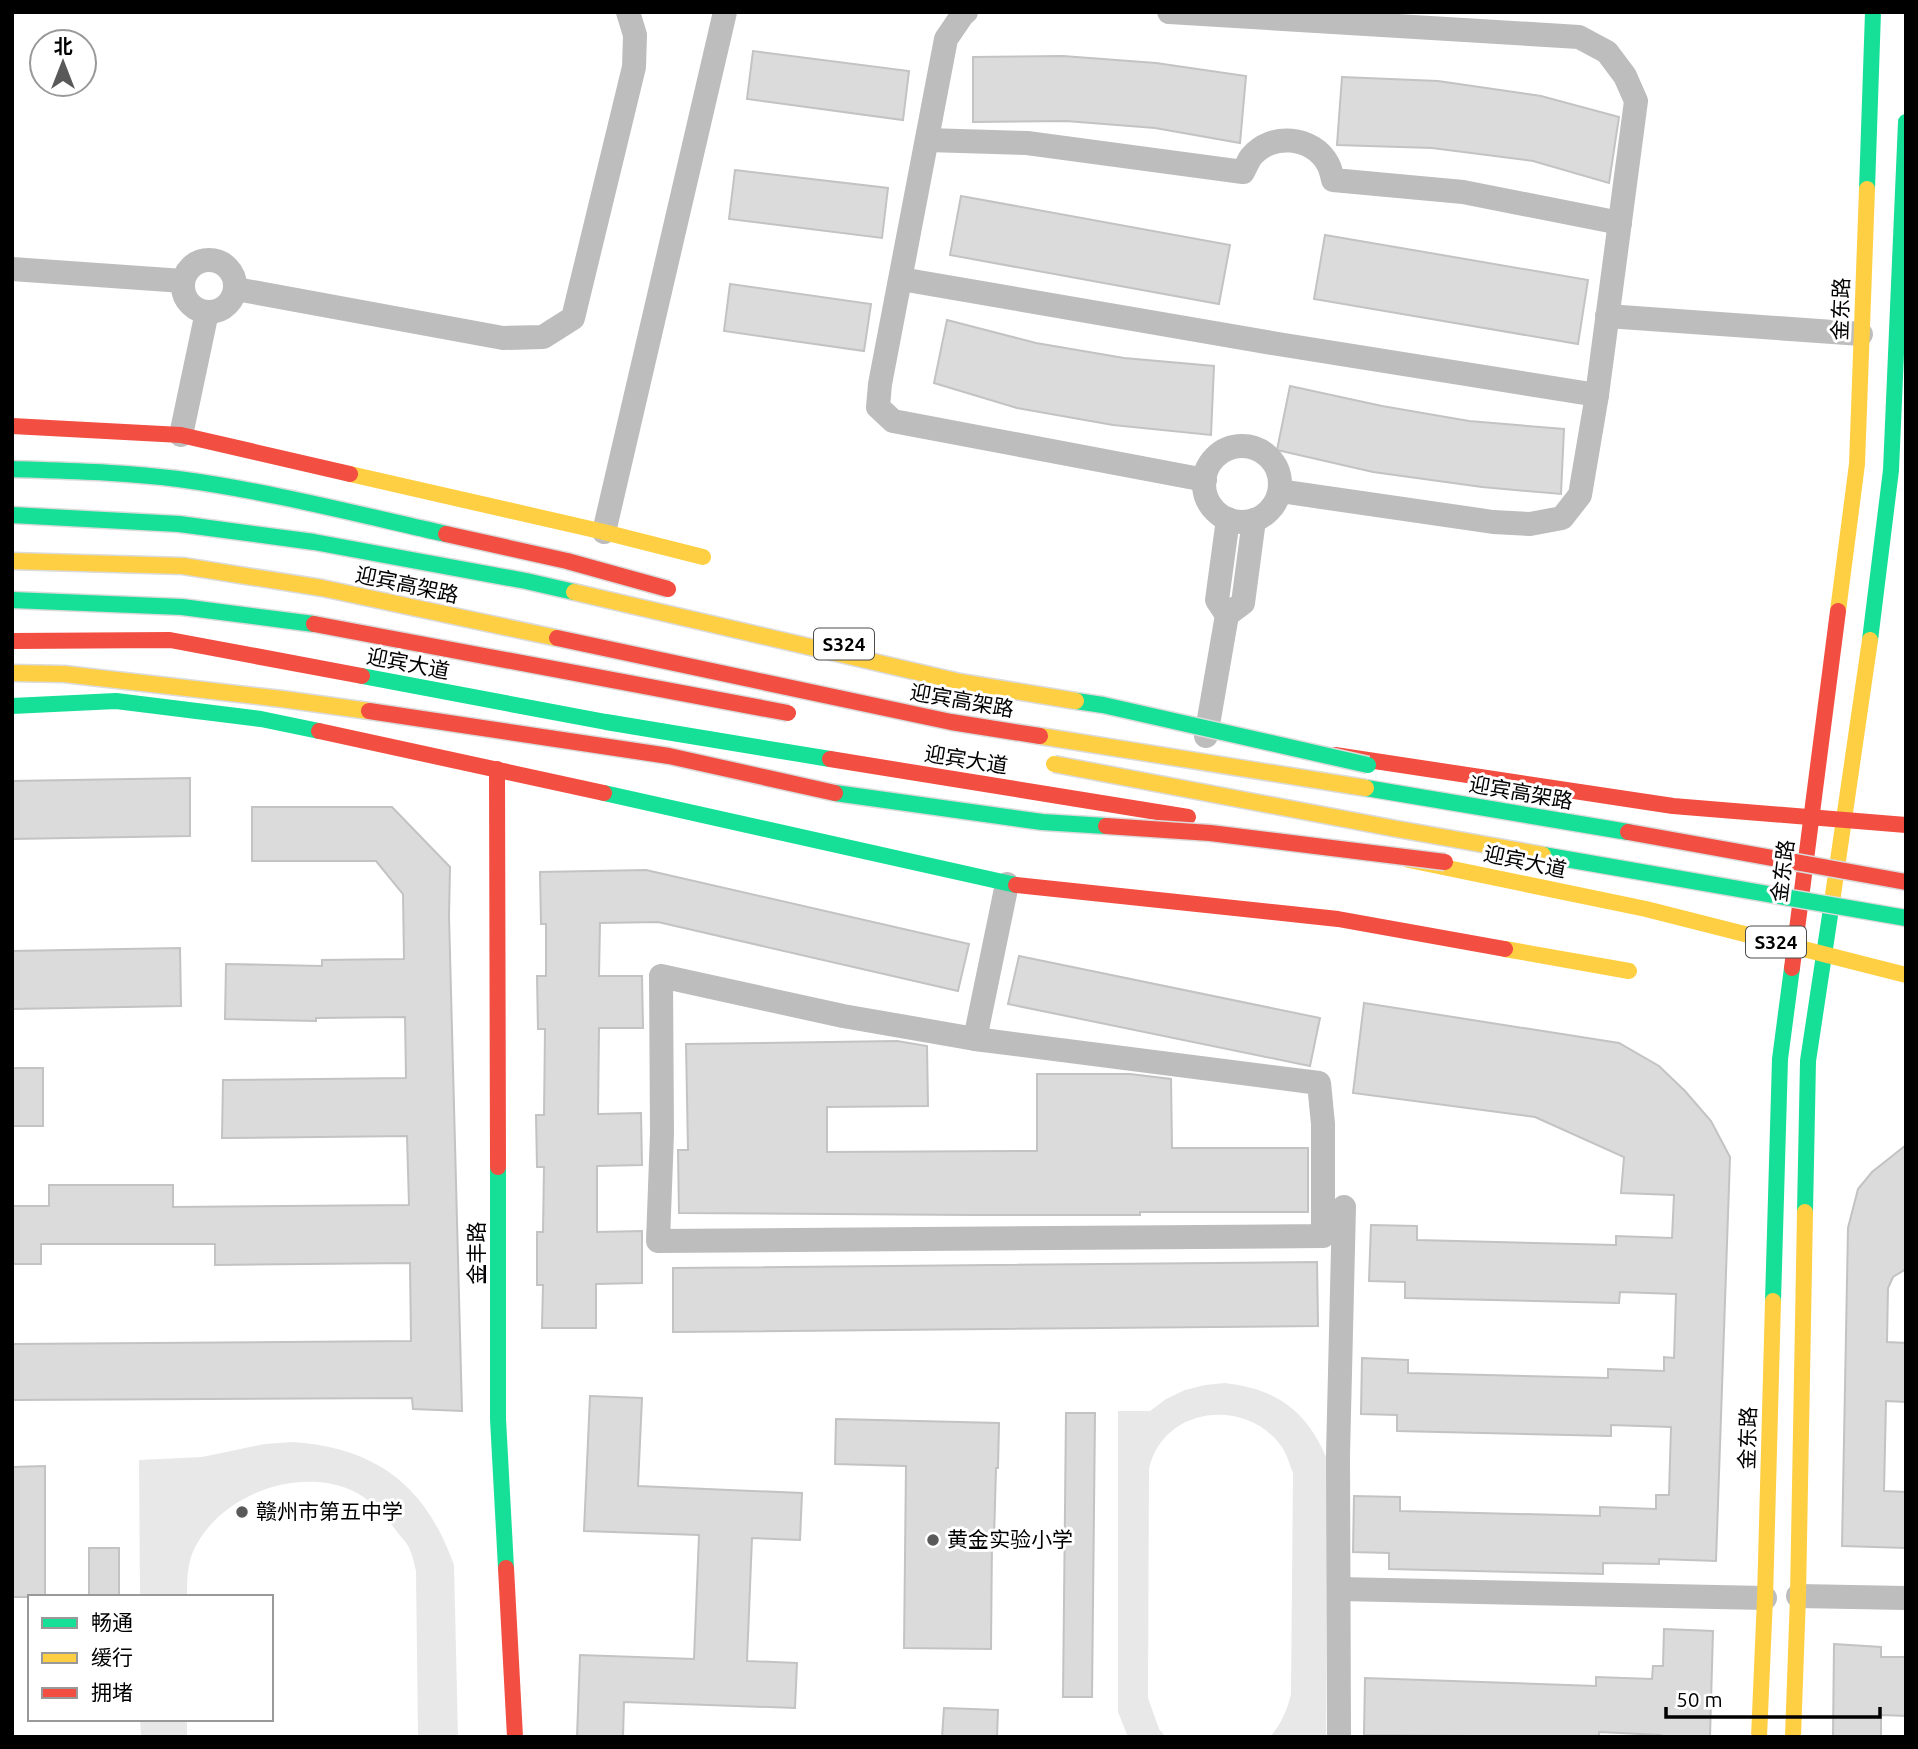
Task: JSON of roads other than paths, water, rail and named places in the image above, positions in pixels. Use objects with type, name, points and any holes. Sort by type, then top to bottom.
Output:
[{"type":"main road","name":"金东路","points":[[1759,1737],[1780,1059],[1857,464],[1874,12]]},
{"type":"main road","points":[[1793,1737],[1808,1061],[1865,683],[1891,470],[1906,122]]},
{"type":"main road","points":[[12,426],[181,435],[703,557]]},
{"type":"main road","points":[[12,469],[85,471],[177,479],[270,494],[567,561],[683,594]]},
{"type":"main road","name":"S324","points":[[12,517],[182,516],[316,532],[637,592],[1206,736],[1673,806],[1906,825]]},
{"type":"main road","points":[[12,517],[179,524],[314,542],[526,582],[960,682],[1103,705],[1313,751],[1670,839]]},
{"type":"main road","name":"迎宾高架路","points":[[12,561],[183,566],[322,588],[951,722],[1312,779],[1906,882]]},
{"type":"main road","points":[[12,600],[182,607],[315,624],[799,715]]},
{"type":"main road","points":[[788,626],[960,682]]},
{"type":"main road","name":"迎宾大道","points":[[12,641],[170,640],[606,722],[1265,830],[1646,909],[1906,975]]},
{"type":"main road","points":[[12,673],[64,674],[282,699],[468,725],[670,756],[819,791],[947,810],[1042,822],[1210,833],[1564,877]]},
{"type":"main road","points":[[12,706],[116,701],[261,719],[497,769],[1007,884],[1338,919],[1629,971]]},
{"type":"main road","points":[[1044,762],[1397,829],[1906,918]]},
{"type":"main road","name":"金丰路","points":[[497,769],[498,1419],[515,1737]]},
{"type":"main road","points":[[1592,880],[1811,902]]},
{"type":"street","points":[[236,289],[503,338],[543,337],[573,318],[634,67],[635,35],[628,12]]},
{"type":"street","points":[[604,532],[725,12]]},
{"type":"street","points":[[966,12],[946,39],[880,384],[878,407],[893,421],[1205,480]]},
{"type":"street","points":[[1169,12],[1578,37],[1607,52],[1625,76],[1636,102],[1597,395],[1580,495],[1562,518],[1530,524],[1493,522],[1280,491]]},
{"type":"street","points":[[927,140],[1027,143],[1243,172],[1250,158],[1262,148],[1276,141],[1292,140],[1307,144],[1320,152],[1329,165],[1333,180],[1463,192],[1620,223]]},
{"type":"street","points":[[215,260],[231,271],[236,289],[227,305],[207,312],[188,302],[183,281],[187,271],[195,264],[215,260]]},
{"type":"street","points":[[12,269],[183,281]]},
{"type":"street","points":[[901,279],[1278,344],[1597,395]]},
{"type":"street","points":[[181,435],[207,312]]},
{"type":"street","points":[[1607,316],[1861,334]]},
{"type":"street","points":[[1240,447],[1251,448],[1270,459],[1280,479],[1280,491],[1271,509],[1254,520],[1246,522],[1228,519],[1209,504],[1205,492],[1207,470],[1219,454],[1240,447]]},
{"type":"street","points":[[1227,615],[1217,600],[1228,519]]},
{"type":"street","points":[[1206,736],[1227,615],[1243,603],[1254,520]]},
{"type":"street","points":[[975,1039],[1007,884]]},
{"type":"street","points":[[661,976],[844,1016],[975,1039],[1320,1083],[1323,1124],[1323,1236],[658,1241],[662,1133],[661,976]]},
{"type":"street","points":[[1339,1737],[1338,1455],[1344,1207]]},
{"type":"street","points":[[1339,1588],[1765,1598]]},
{"type":"street","points":[[1798,1596],[1906,1598]]},
{"type":"place","name":"赣州市第五中学","points":[[242,1512]]},
{"type":"place","name":"黄金实验小学","points":[[933,1540]]}]
